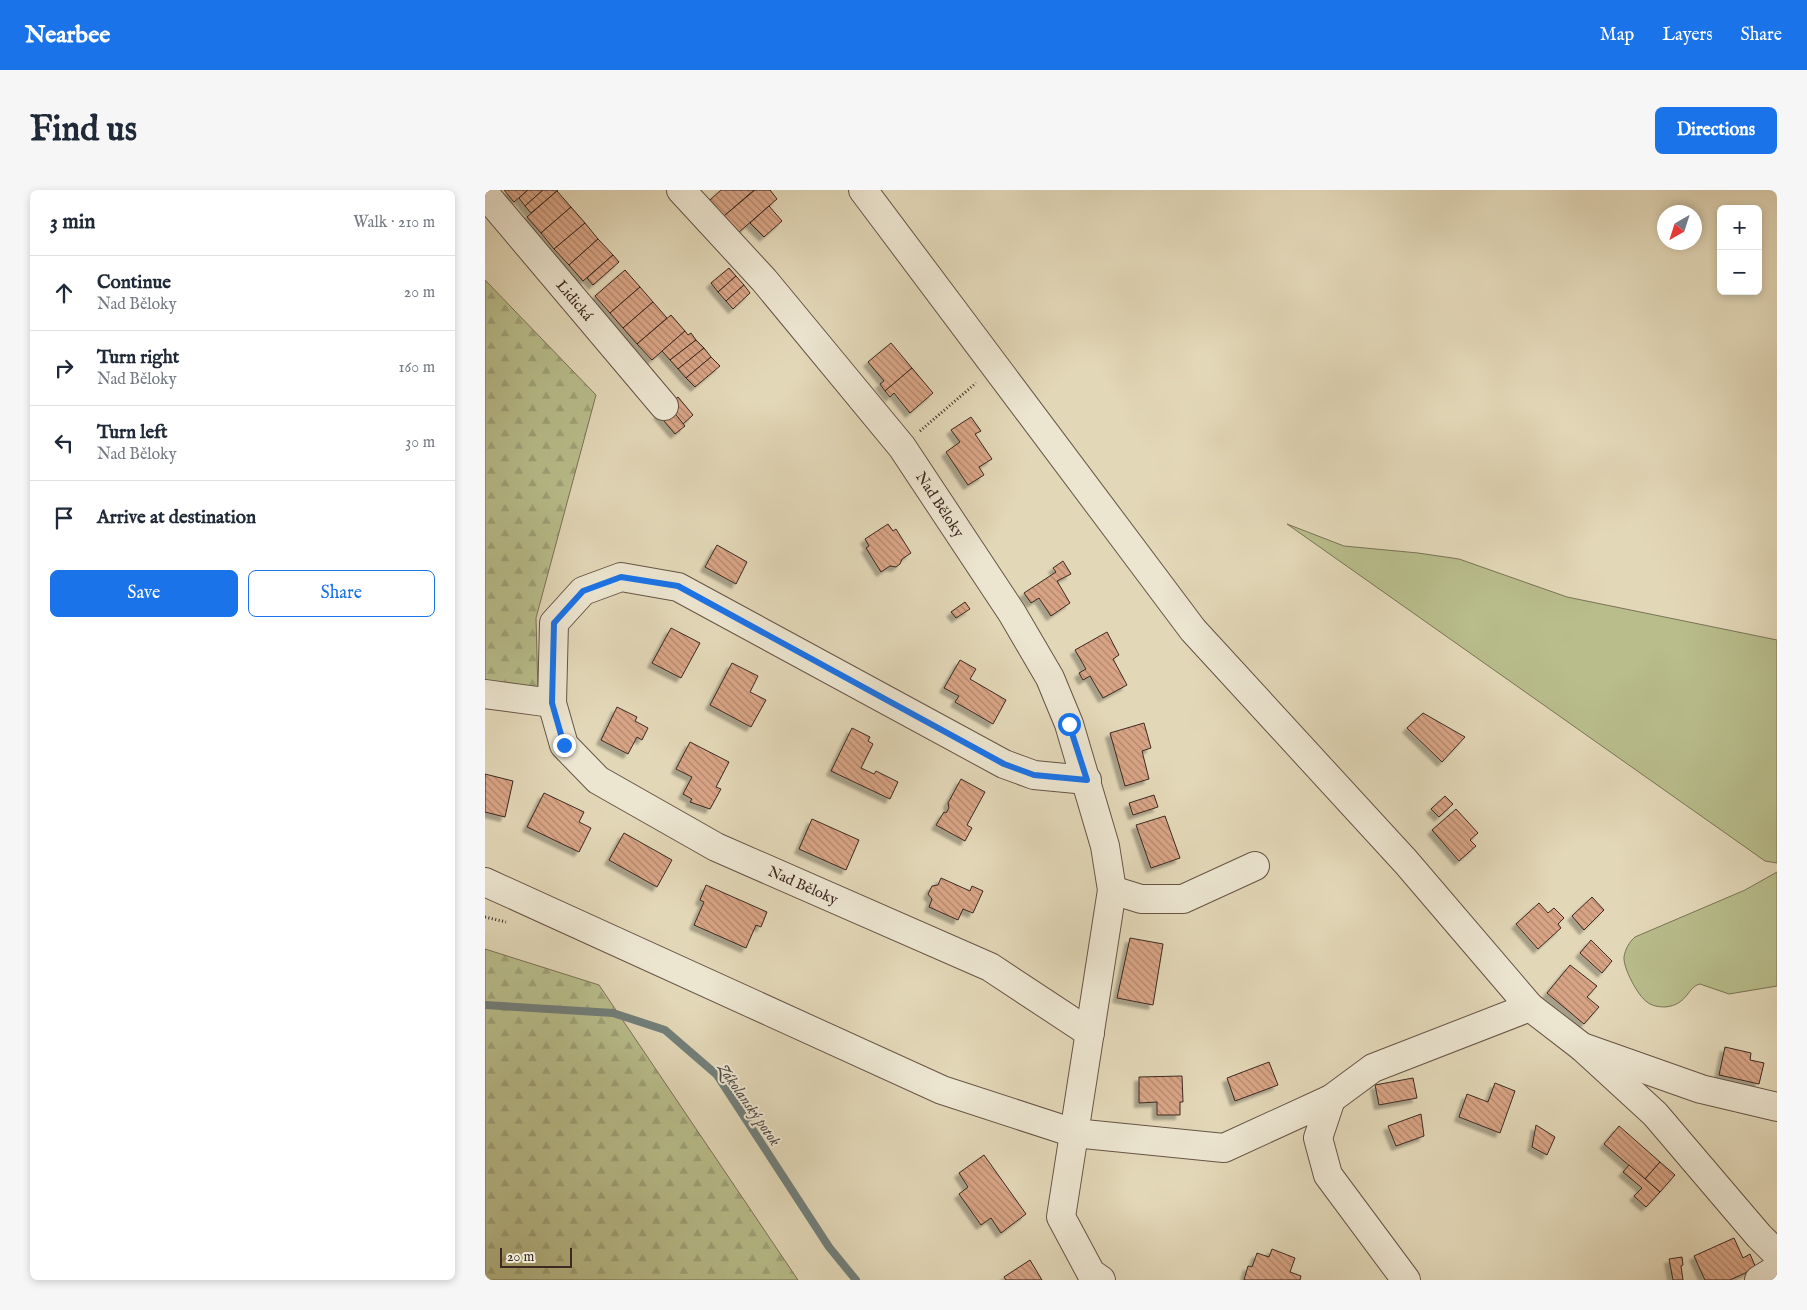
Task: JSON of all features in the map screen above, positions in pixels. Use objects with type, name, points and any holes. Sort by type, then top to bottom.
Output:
[{"type":"street","name":"Nad Běloky","points":[[681,190],[764,280],[902,447],[1012,612],[1050,678],[1069,724],[1105,846],[1112,890],[1061,1217],[1091,1273],[1101,1280]]},
{"type":"street","points":[[863,190],[1193,630],[1406,862],[1530,1007],[1582,1047],[1655,1114],[1759,1236],[1777,1254]]},
{"type":"street","name":"Lidická","points":[[485,194],[664,406]]},
{"type":"street","name":"Nad Běloky","points":[[1087,780],[1034,775],[1004,764],[678,586],[621,577],[583,591],[554,623],[552,703],[564,745],[598,780],[716,847],[990,967],[1090,1033]]},
{"type":"street","points":[[485,694],[552,703]]},
{"type":"street","points":[[1112,890],[1141,899],[1183,899],[1255,866]]},
{"type":"street","points":[[485,882],[942,1090],[1074,1133],[1225,1148],[1331,1099],[1373,1068],[1530,1007]]},
{"type":"street","points":[[1582,1047],[1701,1089],[1777,1107]]},
{"type":"street","points":[[1331,1099],[1318,1138],[1328,1174],[1406,1280]]},
{"type":"street","points":[[1759,1280],[1777,1269]]},
{"type":"path","points":[[902,447],[996,367]]},
{"type":"green space","points":[[485,280],[596,395],[536,618],[538,694],[485,681]]},
{"type":"green space","points":[[1287,524],[1344,546],[1459,559],[1567,597],[1777,640],[1777,863],[1765,861]]},
{"type":"green space","points":[[1777,872],[1777,986],[1729,994],[1700,984],[1692,989],[1683,1000],[1673,1006],[1665,1007],[1653,1005],[1643,999],[1632,981],[1624,962],[1625,952],[1635,937],[1745,890]]},
{"type":"green space","points":[[485,949],[599,985],[798,1280],[485,1280]]},
{"type":"building","points":[[504,190],[528,190],[514,202]]},
{"type":"building","points":[[528,190],[543,190],[525,206],[519,198]]},
{"type":"building","points":[[543,190],[558,190],[531,213],[525,206]]},
{"type":"building","points":[[721,190],[754,190],[724,216],[710,200]]},
{"type":"building","points":[[755,190],[770,190],[777,199],[738,233],[724,216]]},
{"type":"building","points":[[557,191],[571,207],[541,233],[527,217]]},
{"type":"building","points":[[769,206],[782,221],[764,237],[750,223]]},
{"type":"building","points":[[571,207],[585,223],[554,249],[541,233]]},
{"type":"building","points":[[585,223],[598,239],[569,265],[554,249]]},
{"type":"building","points":[[598,239],[613,255],[583,281],[569,265]]},
{"type":"building","points":[[613,255],[619,262],[593,285],[587,278]]},
{"type":"building","points":[[729,268],[736,276],[718,292],[711,283]]},
{"type":"building","points":[[625,270],[640,287],[610,313],[595,296]]},
{"type":"building","points":[[736,276],[744,285],[726,301],[718,292]]},
{"type":"building","points":[[744,285],[750,293],[733,309],[726,301]]},
{"type":"building","points":[[640,287],[653,302],[623,328],[610,313]]},
{"type":"building","points":[[653,302],[667,318],[637,344],[623,328]]},
{"type":"building","points":[[671,315],[685,331],[652,360],[637,344]]},
{"type":"building","points":[[685,331],[688,335],[691,333],[696,340],[670,360],[662,351]]},
{"type":"building","points":[[696,340],[704,348],[678,369],[670,360]]},
{"type":"building","points":[[891,343],[912,368],[885,391],[880,384],[884,381],[868,362]]},
{"type":"building","points":[[704,348],[711,357],[686,378],[678,369]]},
{"type":"building","points":[[711,357],[720,366],[695,387],[686,378]]},
{"type":"building","points":[[912,368],[933,393],[910,413],[894,393],[890,397],[885,391]]},
{"type":"building","points":[[678,397],[693,415],[683,424],[668,405]]},
{"type":"building","points":[[668,405],[685,426],[675,434],[658,414]]},
{"type":"building","points":[[971,417],[981,431],[975,434],[992,459],[979,467],[984,475],[968,485],[946,452],[960,442],[951,430]]},
{"type":"building","points":[[888,524],[893,531],[896,529],[911,553],[902,559],[896,567],[890,566],[881,572],[866,548],[869,546],[865,539]]},
{"type":"building","points":[[717,545],[747,562],[736,584],[705,567]]},
{"type":"building","points":[[1063,561],[1071,574],[1057,581],[1070,603],[1051,616],[1039,598],[1031,603],[1024,593],[1056,572],[1053,568]]},
{"type":"building","points":[[965,602],[970,609],[956,618],[951,612]]},
{"type":"building","points":[[671,628],[700,643],[681,678],[652,663]]},
{"type":"building","points":[[1107,632],[1119,655],[1113,659],[1127,685],[1103,698],[1090,676],[1083,680],[1079,673],[1086,669],[1075,650]]},
{"type":"building","points":[[960,660],[976,669],[970,679],[1006,700],[993,724],[955,702],[959,696],[944,688]]},
{"type":"building","points":[[732,663],[758,676],[750,692],[766,700],[751,727],[710,705]]},
{"type":"building","points":[[617,707],[637,717],[635,721],[648,728],[642,740],[637,737],[628,754],[601,740]]},
{"type":"building","points":[[1423,713],[1465,737],[1442,762],[1407,728]]},
{"type":"building","points":[[1144,723],[1151,748],[1142,751],[1149,779],[1125,786],[1110,733]]},
{"type":"building","points":[[852,728],[870,737],[868,741],[873,744],[861,768],[874,774],[876,771],[898,782],[890,799],[831,771]]},
{"type":"building","points":[[690,742],[729,762],[716,787],[721,789],[710,809],[690,802],[692,799],[683,794],[692,777],[676,769]]},
{"type":"building","points":[[485,774],[513,781],[505,817],[485,812]]},
{"type":"building","points":[[961,779],[985,792],[967,825],[972,828],[965,841],[936,825],[944,812],[946,813],[949,808],[948,803]]},
{"type":"building","points":[[544,793],[584,812],[579,822],[591,828],[579,852],[527,827]]},
{"type":"building","points":[[1154,795],[1158,807],[1133,815],[1129,803]]},
{"type":"building","points":[[1445,796],[1453,804],[1439,817],[1431,809]]},
{"type":"building","points":[[1456,809],[1478,833],[1470,840],[1476,846],[1459,861],[1432,830]]},
{"type":"building","points":[[1165,816],[1180,858],[1151,868],[1136,825]]},
{"type":"building","points":[[812,819],[859,840],[846,870],[799,849]]},
{"type":"building","points":[[624,833],[672,860],[657,887],[609,860]]},
{"type":"building","points":[[941,878],[970,891],[972,886],[983,891],[973,913],[963,909],[958,920],[929,907],[932,899],[928,894],[932,886],[938,885]]},
{"type":"building","points":[[706,885],[767,912],[761,927],[756,925],[746,948],[694,925],[704,902],[700,900]]},
{"type":"building","points":[[1592,897],[1604,910],[1584,930],[1572,916]]},
{"type":"building","points":[[1539,903],[1548,913],[1554,908],[1564,918],[1558,924],[1561,928],[1538,949],[1516,924]]},
{"type":"building","points":[[1130,938],[1163,944],[1153,1005],[1117,998]]},
{"type":"building","points":[[1591,940],[1612,961],[1602,973],[1580,953]]},
{"type":"building","points":[[1570,965],[1597,986],[1587,997],[1599,1007],[1584,1024],[1547,993]]},
{"type":"building","points":[[1725,1047],[1751,1053],[1750,1060],[1764,1063],[1759,1084],[1719,1075]]},
{"type":"building","points":[[1269,1062],[1278,1085],[1235,1101],[1227,1078]]},
{"type":"building","points":[[1182,1076],[1183,1102],[1180,1102],[1180,1115],[1157,1115],[1157,1102],[1139,1103],[1139,1077]]},
{"type":"building","points":[[1413,1078],[1417,1098],[1379,1105],[1375,1085]]},
{"type":"building","points":[[1495,1083],[1515,1091],[1500,1133],[1459,1117],[1467,1094],[1488,1102]]},
{"type":"building","points":[[1421,1114],[1424,1136],[1396,1146],[1388,1126]]},
{"type":"building","points":[[1536,1125],[1555,1137],[1547,1155],[1532,1147]]},
{"type":"building","points":[[1619,1126],[1660,1162],[1645,1179],[1604,1144]]},
{"type":"building","points":[[984,1155],[1026,1214],[1001,1233],[991,1218],[981,1225],[959,1194],[968,1187],[959,1173]]},
{"type":"building","points":[[1660,1162],[1675,1175],[1660,1192],[1645,1179]]},
{"type":"building","points":[[1629,1165],[1660,1192],[1646,1207],[1634,1196],[1642,1188],[1623,1172]]},
{"type":"building","points":[[1734,1238],[1743,1258],[1750,1254],[1756,1268],[1730,1280],[1705,1280],[1694,1256]]},
{"type":"building","points":[[1272,1249],[1295,1258],[1290,1272],[1301,1276],[1300,1280],[1244,1280],[1248,1266],[1252,1267],[1257,1253],[1269,1257]]},
{"type":"building","points":[[1682,1257],[1683,1280],[1673,1280],[1669,1259]]},
{"type":"building","points":[[1030,1260],[1042,1280],[1006,1280],[1004,1277]]},
{"type":"waterway","name":"Zákolanský potok","points":[[485,1005],[613,1013],[665,1030],[717,1075],[829,1247],[856,1280]]},
{"type":"route","points":[[564,745],[552,703],[554,623],[583,591],[621,577],[678,586],[1004,764],[1034,775],[1087,780],[1069,724]]}]
